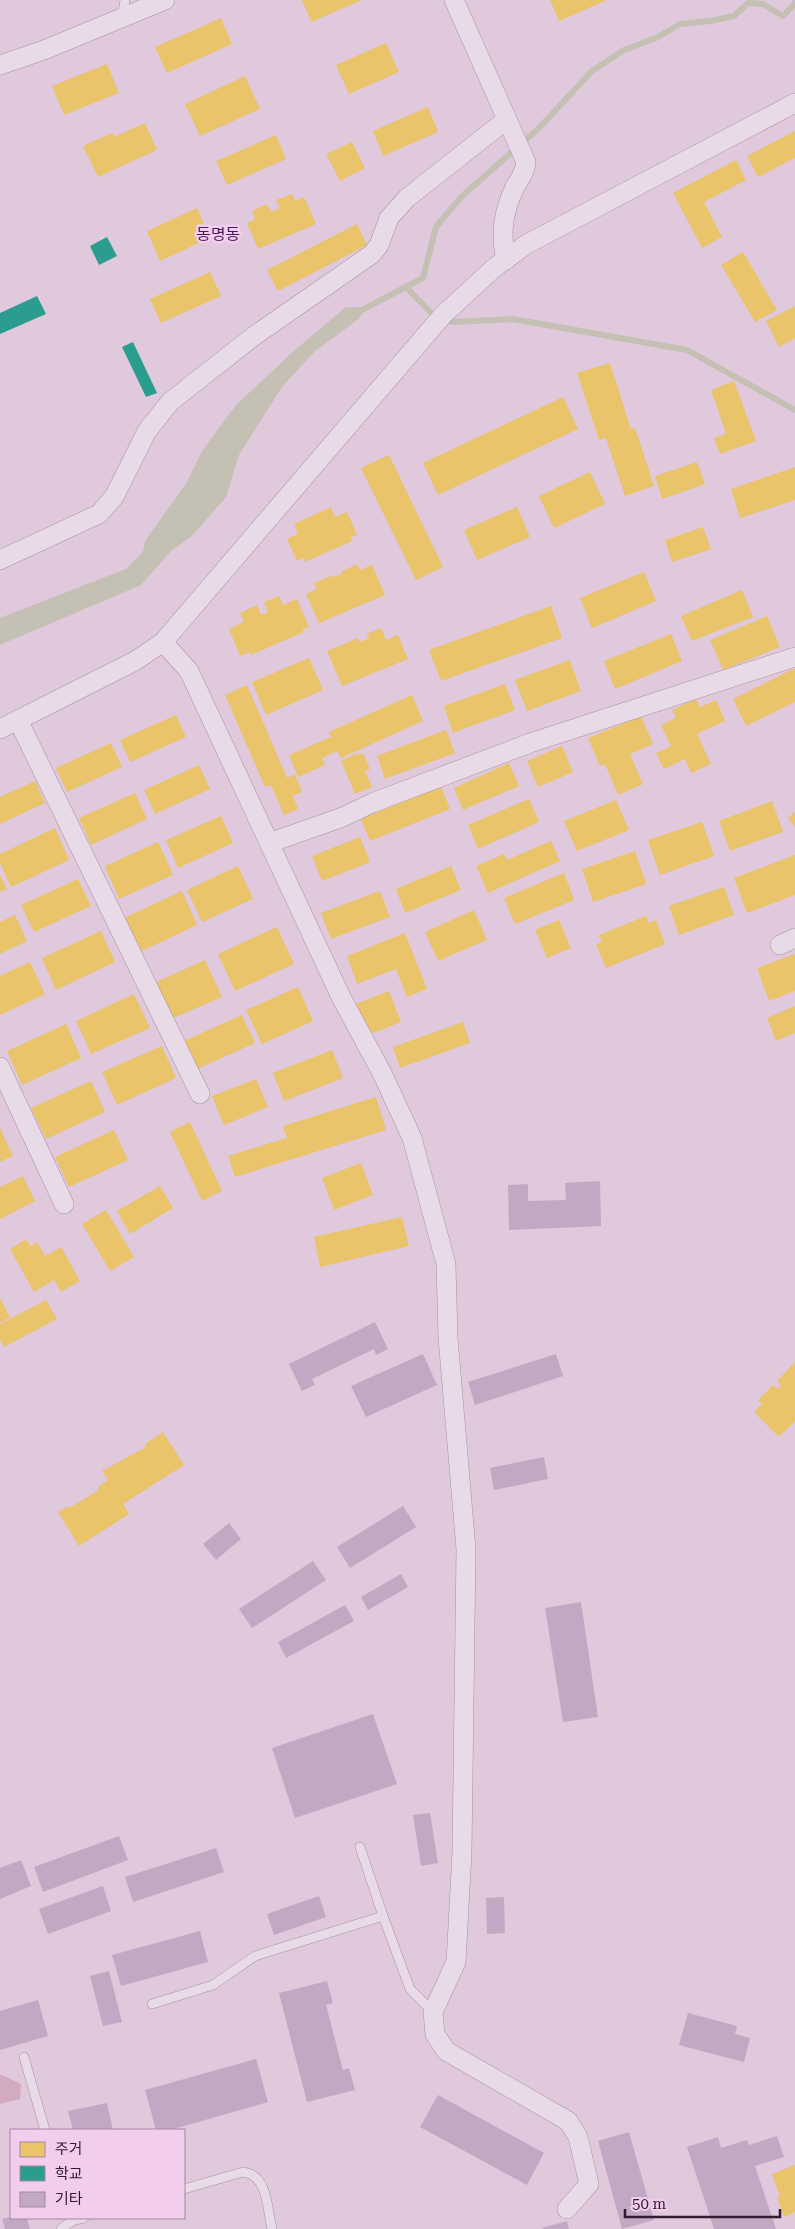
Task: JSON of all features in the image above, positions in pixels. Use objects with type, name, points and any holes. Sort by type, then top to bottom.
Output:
[{"type":"street","points":[[0,65],[44,50],[124,9],[165,0]]},
{"type":"street","points":[[454,0],[526,162],[525,172],[515,187],[502,222],[506,260]]},
{"type":"street","points":[[0,729],[135,661],[163,642],[441,319],[506,260],[527,244],[795,103]]},
{"type":"street","points":[[0,560],[99,514],[114,497],[147,431],[170,402],[254,336],[372,254],[379,246],[389,218],[407,198],[508,123]]},
{"type":"street","points":[[163,642],[189,671],[342,997],[382,1073],[412,1138],[446,1264],[448,1338],[466,1550],[465,1678],[462,1852],[456,1962],[433,2012],[435,2034],[446,2051],[568,2121],[578,2138],[589,2184],[568,2208]]},
{"type":"street","points":[[269,843],[530,743],[795,657]]},
{"type":"street","points":[[18,720],[200,1094]]},
{"type":"street","points":[[0,1067],[64,1204]]},
{"type":"lane","points":[[360,1847],[410,1989],[433,2012]]},
{"type":"lane","points":[[152,2004],[213,1985],[255,1956],[383,1916]]},
{"type":"lane","points":[[24,2057],[45,2129]]},
{"type":"lane","points":[[185,2189],[243,2172],[253,2173],[261,2181],[272,2229]]},
{"type":"lane","points":[[61,2229],[71,2220]]},
{"type":"shaded area","points":[[346,307],[363,307],[360,318],[314,352],[282,387],[239,455],[226,497],[191,537],[172,550],[141,585],[0,645],[0,618],[126,569],[143,552],[145,541],[187,482],[202,451],[236,405],[296,349]]},
{"type":"shaded area","points":[[0,2074],[21,2084],[20,2099],[0,2104]]},
{"type":"building: 주거","points":[[302,0],[362,0],[311,22]]},
{"type":"building: 주거","points":[[550,0],[607,0],[559,21]]},
{"type":"building: 주거","points":[[221,18],[232,44],[167,73],[155,47]]},
{"type":"building: 주거","points":[[386,43],[399,72],[349,94],[336,65]]},
{"type":"building: 주거","points":[[107,64],[119,93],[64,115],[52,86]]},
{"type":"building: 주거","points":[[245,76],[260,109],[200,136],[185,104]]},
{"type":"building: 주거","points":[[428,107],[438,132],[383,156],[373,131]]},
{"type":"building: 주거","points":[[145,123],[157,150],[98,177],[83,146],[112,133],[114,137]]},
{"type":"building: 주거","points":[[795,131],[795,158],[758,177],[747,156]]},
{"type":"building: 주거","points":[[276,135],[286,159],[227,185],[216,161]]},
{"type":"building: 주거","points":[[352,142],[365,168],[340,181],[326,154]]},
{"type":"building: 주거","points":[[736,160],[746,180],[704,202],[722,237],[702,248],[673,193]]},
{"type":"building: 주거","points":[[292,194],[295,201],[304,197],[316,224],[258,249],[247,223],[255,219],[252,211],[267,204],[271,212],[280,208],[276,200]]},
{"type":"building: 주거","points":[[197,208],[210,238],[160,261],[147,231]]},
{"type":"building: 주거","points":[[357,224],[367,245],[278,291],[267,270]]},
{"type":"building: 주거","points":[[743,252],[777,310],[755,322],[721,265]]},
{"type":"building: 주거","points":[[210,272],[221,296],[161,323],[150,299]]},
{"type":"building: 주거","points":[[795,306],[795,338],[779,347],[766,321]]},
{"type":"building: 주거","points":[[610,363],[631,430],[635,428],[654,486],[625,496],[606,438],[599,440],[577,373]]},
{"type":"building: 주거","points":[[734,381],[756,441],[720,454],[714,438],[726,434],[711,390]]},
{"type":"building: 주거","points":[[563,397],[578,429],[438,495],[423,463]]},
{"type":"building: 주거","points":[[389,455],[443,567],[416,580],[361,468]]},
{"type":"building: 주거","points":[[697,462],[705,484],[662,499],[655,476]]},
{"type":"building: 주거","points":[[795,467],[795,500],[740,518],[731,489]]},
{"type":"building: 주거","points":[[590,472],[605,504],[554,528],[539,496]]},
{"type":"building: 주거","points":[[331,507],[335,517],[347,512],[357,535],[351,537],[352,541],[305,562],[304,558],[297,561],[287,539],[298,534],[294,524]]},
{"type":"building: 주거","points":[[517,507],[530,537],[477,560],[464,530]]},
{"type":"building: 주거","points":[[703,527],[711,549],[672,562],[665,540]]},
{"type":"building: 주거","points":[[357,564],[360,570],[372,565],[385,595],[319,623],[306,594],[317,589],[314,583],[333,575],[334,577],[342,574],[341,572]]},
{"type":"building: 주거","points":[[644,572],[656,601],[592,628],[580,598]]},
{"type":"building: 주거","points":[[742,590],[753,617],[692,641],[681,616]]},
{"type":"building: 주거","points":[[279,596],[283,605],[297,599],[309,627],[302,630],[304,632],[251,655],[250,652],[240,656],[229,629],[244,622],[240,613],[257,605],[261,615],[268,612],[264,602]]},
{"type":"building: 주거","points":[[551,606],[562,638],[441,681],[429,650]]},
{"type":"building: 주거","points":[[767,616],[780,647],[723,670],[710,640]]},
{"type":"building: 주거","points":[[381,628],[386,640],[398,635],[408,659],[342,686],[327,651],[358,638],[360,642],[369,638],[367,634]]},
{"type":"building: 주거","points":[[671,634],[682,661],[615,689],[604,661]]},
{"type":"building: 주거","points":[[309,658],[323,690],[266,715],[252,682]]},
{"type":"building: 주거","points":[[570,660],[581,691],[527,711],[515,680]]},
{"type":"building: 주거","points":[[795,668],[795,702],[746,726],[733,699]]},
{"type":"building: 주거","points":[[505,684],[515,710],[453,733],[444,706]]},
{"type":"building: 주거","points":[[247,685],[287,778],[295,774],[302,792],[293,796],[298,809],[284,815],[271,785],[265,787],[225,695]]},
{"type":"building: 주거","points":[[412,695],[423,721],[341,758],[337,751],[322,758],[325,765],[298,777],[289,755],[331,737],[329,732]]},
{"type":"building: 주거","points":[[696,699],[700,707],[716,700],[725,721],[697,734],[711,764],[691,773],[685,759],[664,769],[656,753],[671,746],[661,725],[676,718],[672,710]]},
{"type":"building: 주거","points":[[176,715],[186,737],[130,762],[120,740]]},
{"type":"building: 주거","points":[[641,716],[653,744],[630,754],[643,784],[618,795],[605,764],[600,766],[588,738]]},
{"type":"building: 주거","points":[[446,730],[455,753],[385,779],[377,756]]},
{"type":"building: 주거","points":[[111,743],[122,767],[67,792],[56,768]]},
{"type":"building: 주거","points":[[562,746],[573,772],[538,787],[527,761]]},
{"type":"building: 주거","points":[[357,753],[358,755],[363,753],[370,769],[365,771],[372,787],[355,794],[341,761]]},
{"type":"building: 주거","points":[[509,763],[519,786],[463,810],[454,788]]},
{"type":"building: 주거","points":[[199,765],[210,789],[155,814],[144,790]]},
{"type":"building: 주거","points":[[35,781],[45,803],[0,824],[0,797]]},
{"type":"building: 주거","points":[[441,786],[450,809],[370,841],[361,819]]},
{"type":"building: 주거","points":[[135,793],[147,819],[91,845],[79,818]]},
{"type":"building: 주거","points":[[529,799],[539,822],[478,849],[468,825]]},
{"type":"building: 주거","points":[[616,800],[629,830],[577,851],[564,821]]},
{"type":"building: 주거","points":[[772,801],[783,832],[730,851],[719,821]]},
{"type":"building: 주거","points":[[795,812],[795,827],[788,818]]},
{"type":"building: 주거","points":[[221,816],[233,843],[178,868],[166,840]]},
{"type":"building: 주거","points":[[702,822],[714,856],[660,875],[648,840]]},
{"type":"building: 주거","points":[[55,828],[69,860],[11,887],[0,863],[0,854]]},
{"type":"building: 주거","points":[[360,837],[370,862],[322,881],[312,856]]},
{"type":"building: 주거","points":[[551,841],[560,861],[488,893],[476,866],[504,854],[507,860]]},
{"type":"building: 주거","points":[[158,842],[173,875],[119,899],[105,866]]},
{"type":"building: 주거","points":[[635,851],[646,884],[593,902],[582,869]]},
{"type":"building: 주거","points":[[795,855],[795,895],[747,913],[734,878]]},
{"type":"building: 주거","points":[[238,866],[253,899],[202,922],[187,890]]},
{"type":"building: 주거","points":[[451,866],[461,890],[405,913],[396,889]]},
{"type":"building: 주거","points":[[564,873],[574,900],[515,924],[504,898]]},
{"type":"building: 주거","points":[[0,875],[7,889],[0,892]]},
{"type":"building: 주거","points":[[78,879],[91,906],[34,932],[21,905]]},
{"type":"building: 주거","points":[[724,887],[734,915],[679,935],[669,906]]},
{"type":"building: 주거","points":[[182,891],[197,925],[140,952],[124,918]]},
{"type":"building: 주거","points":[[380,891],[390,917],[331,939],[321,913]]},
{"type":"building: 주거","points":[[474,910],[487,940],[438,961],[425,932]]},
{"type":"building: 주거","points":[[15,915],[27,941],[0,954],[0,922]]},
{"type":"building: 주거","points":[[646,916],[649,923],[656,920],[665,944],[606,968],[596,944],[602,942],[599,935]]},
{"type":"building: 주거","points":[[559,920],[571,948],[547,958],[535,930]]},
{"type":"building: 주거","points":[[277,927],[294,964],[235,991],[218,954]]},
{"type":"building: 주거","points":[[101,931],[115,962],[56,990],[42,958]]},
{"type":"building: 주거","points":[[405,933],[427,989],[407,997],[396,969],[357,984],[347,956]]},
{"type":"building: 주거","points":[[795,954],[795,991],[769,1001],[757,968]]},
{"type":"building: 주거","points":[[205,960],[222,997],[171,1019],[154,983]]},
{"type":"building: 주거","points":[[30,962],[45,994],[0,1015],[0,976]]},
{"type":"building: 주거","points":[[298,987],[313,1021],[262,1044],[246,1010]]},
{"type":"building: 주거","points":[[389,991],[401,1022],[368,1035],[356,1004]]},
{"type":"building: 주거","points":[[134,994],[150,1028],[91,1054],[76,1021]]},
{"type":"building: 주거","points":[[795,1006],[795,1033],[776,1041],[767,1018]]},
{"type":"building: 주거","points":[[242,1015],[255,1043],[197,1069],[184,1041]]},
{"type":"building: 주거","points":[[463,1022],[470,1043],[400,1068],[393,1047]]},
{"type":"building: 주거","points":[[66,1024],[81,1058],[22,1085],[7,1051]]},
{"type":"building: 주거","points":[[162,1046],[176,1078],[117,1105],[102,1072]]},
{"type":"building: 주거","points":[[332,1050],[343,1078],[284,1101],[273,1073]]},
{"type":"building: 주거","points":[[256,1079],[268,1107],[224,1125],[212,1096]]},
{"type":"building: 주거","points":[[91,1081],[105,1112],[46,1139],[31,1108]]},
{"type":"building: 주거","points":[[376,1097],[386,1130],[235,1177],[228,1156],[287,1138],[283,1126]]},
{"type":"building: 주거","points":[[190,1122],[222,1191],[202,1201],[170,1132]]},
{"type":"building: 주거","points":[[0,1128],[13,1156],[0,1162]]},
{"type":"building: 주거","points":[[114,1130],[128,1160],[69,1187],[55,1157]]},
{"type":"building: 주거","points":[[361,1163],[373,1195],[334,1210],[322,1178]]},
{"type":"building: 주거","points":[[23,1176],[35,1201],[0,1219],[0,1187]]},
{"type":"building: 주거","points":[[160,1186],[173,1208],[130,1234],[117,1211]]},
{"type":"building: 주거","points":[[106,1210],[134,1257],[110,1271],[82,1224]]},
{"type":"building: 주거","points":[[402,1217],[409,1246],[320,1267],[314,1237]]},
{"type":"building: 주거","points":[[26,1239],[30,1246],[37,1242],[45,1256],[61,1247],[80,1281],[61,1292],[54,1280],[34,1292],[10,1249]]},
{"type":"building: 주거","points":[[0,1298],[10,1317],[0,1323]]},
{"type":"building: 주거","points":[[46,1300],[57,1319],[4,1347],[0,1340],[0,1324]]},
{"type":"building: 주거","points":[[795,1362],[795,1421],[779,1437],[754,1412],[762,1404],[758,1400],[773,1385],[777,1389],[781,1385],[777,1381]]},
{"type":"building: 주거","points":[[163,1432],[184,1465],[123,1504],[129,1514],[79,1546],[58,1512],[68,1506],[69,1508],[99,1490],[98,1487],[108,1480],[102,1471],[146,1447],[145,1444]]},
{"type":"building: 주거","points":[[795,2165],[795,2212],[784,2217],[777,2198],[780,2196],[772,2174]]},
{"type":"building: 학교","points":[[107,237],[117,256],[99,265],[90,246]]},
{"type":"building: 학교","points":[[37,296],[46,314],[0,334],[0,313]]},
{"type":"building: 학교","points":[[133,342],[157,393],[146,397],[122,347]]},
{"type":"building: 기타","points":[[600,1181],[601,1226],[509,1230],[508,1185],[528,1184],[528,1201],[566,1200],[565,1183]]},
{"type":"building: 기타","points":[[375,1322],[388,1349],[376,1355],[374,1349],[312,1379],[315,1385],[302,1391],[289,1364]]},
{"type":"building: 기타","points":[[423,1354],[437,1385],[366,1417],[351,1386]]},
{"type":"building: 기타","points":[[556,1354],[563,1376],[475,1405],[468,1382]]},
{"type":"building: 기타","points":[[544,1457],[548,1479],[494,1490],[490,1468]]},
{"type":"building: 기타","points":[[403,1506],[416,1527],[350,1568],[337,1547]]},
{"type":"building: 기타","points":[[229,1523],[241,1539],[216,1560],[203,1544]]},
{"type":"building: 기타","points":[[313,1561],[326,1580],[252,1628],[239,1609]]},
{"type":"building: 기타","points":[[401,1574],[408,1587],[368,1610],[361,1597]]},
{"type":"building: 기타","points":[[581,1602],[598,1717],[563,1722],[545,1608]]},
{"type":"building: 기타","points":[[345,1605],[354,1621],[286,1658],[278,1642]]},
{"type":"building: 기타","points":[[373,1714],[397,1784],[295,1818],[272,1748]]},
{"type":"building: 기타","points":[[430,1813],[438,1863],[421,1866],[413,1815]]},
{"type":"building: 기타","points":[[119,1836],[128,1860],[43,1892],[34,1867]]},
{"type":"building: 기타","points":[[216,1848],[224,1872],[133,1902],[125,1877]]},
{"type":"building: 기타","points":[[21,1860],[31,1886],[0,1899],[0,1868]]},
{"type":"building: 기타","points":[[103,1886],[111,1911],[48,1934],[39,1909]]},
{"type":"building: 기타","points":[[319,1896],[326,1917],[274,1935],[267,1914]]},
{"type":"building: 기타","points":[[504,1897],[505,1933],[487,1934],[486,1898]]},
{"type":"building: 기타","points":[[200,1931],[208,1962],[121,1986],[112,1955]]},
{"type":"building: 기타","points":[[109,1971],[122,2022],[103,2026],[90,1976]]},
{"type":"building: 기타","points":[[327,1981],[333,2003],[326,2005],[343,2070],[349,2068],[355,2090],[307,2102],[279,1993]]},
{"type":"building: 기타","points":[[38,2000],[48,2036],[0,2050],[0,2011]]},
{"type":"building: 기타","points":[[688,2013],[737,2026],[735,2034],[750,2038],[744,2062],[679,2045]]},
{"type":"building: 기타","points":[[256,2059],[268,2102],[174,2129],[156,2129],[145,2090]]},
{"type":"building: 기타","points":[[438,2095],[544,2153],[527,2185],[420,2127]]},
{"type":"building: 기타","points":[[107,2103],[113,2129],[73,2129],[68,2111]]},
{"type":"building: 기타","points":[[629,2132],[654,2220],[622,2229],[598,2141]]},
{"type":"building: 기타","points":[[777,2136],[784,2157],[755,2166],[776,2229],[714,2229],[687,2147],[718,2137],[721,2148],[747,2140],[749,2145]]},
{"type":"building: 기타","points":[[10,2217],[10,2219],[27,2219],[30,2229],[5,2229],[2,2219]]},
{"type":"building: 기타","points":[[567,2221],[569,2229],[542,2228]]},
{"type":"waterway","points":[[356,313],[423,278],[436,227],[461,197],[539,128],[592,71],[624,50],[656,38],[680,24],[734,16],[748,3],[763,4],[783,16],[795,3]]},
{"type":"waterway","points":[[406,287],[433,315],[452,322],[513,319],[687,350],[795,410]]},
{"type":"district","name":"동명동","points":[[218,234]]}]
